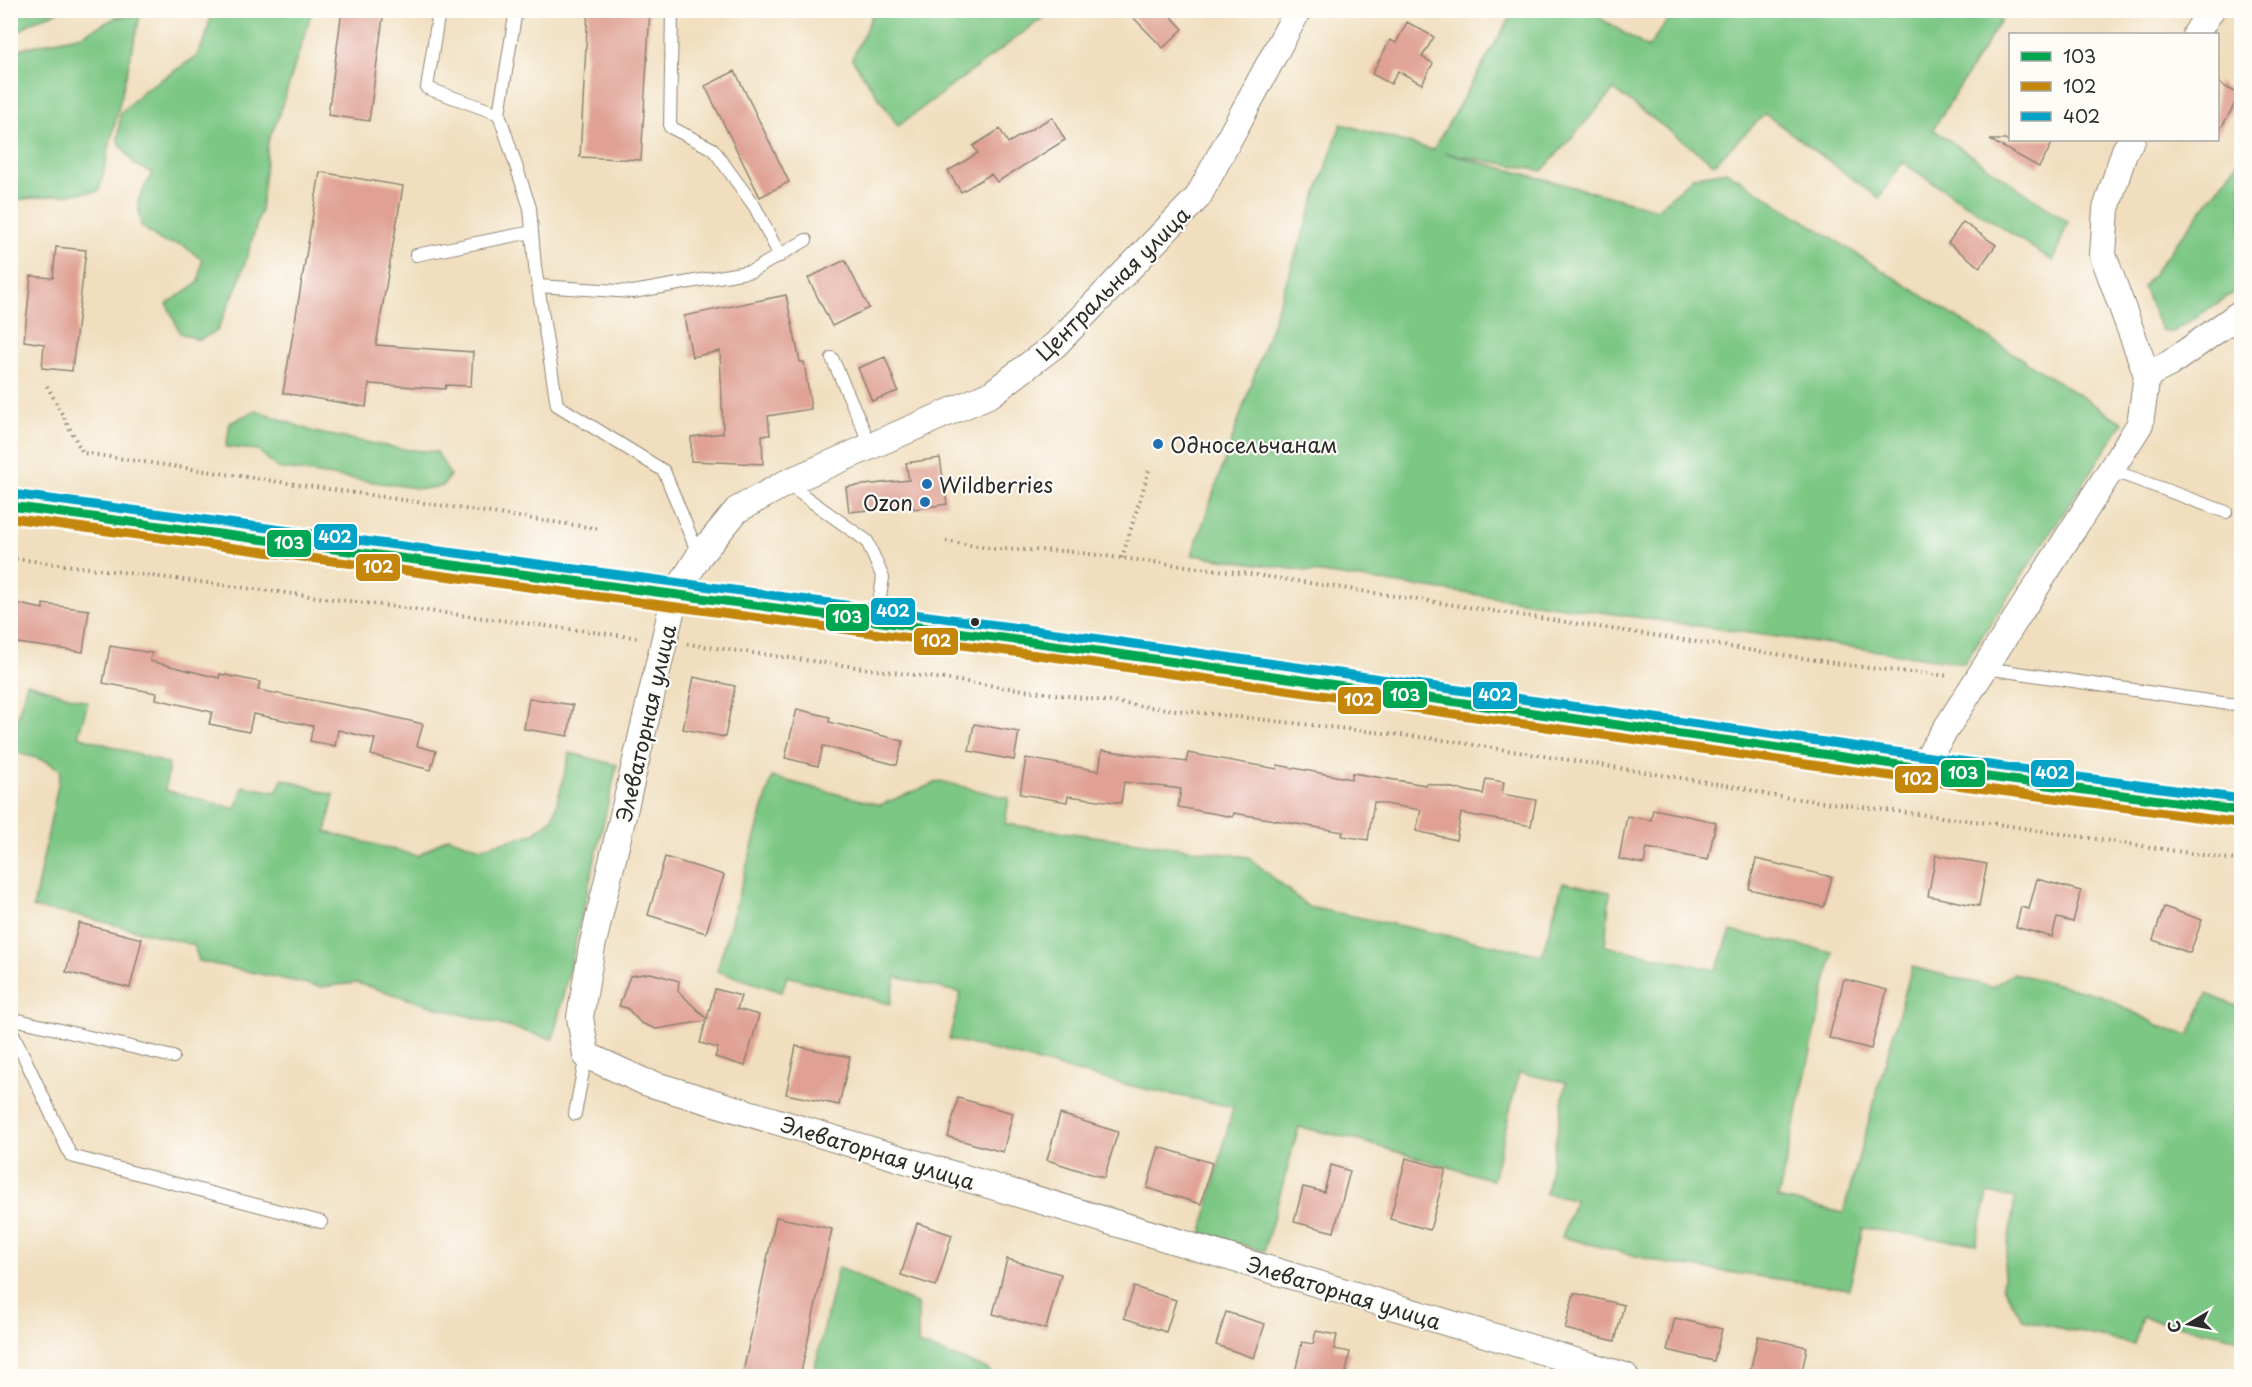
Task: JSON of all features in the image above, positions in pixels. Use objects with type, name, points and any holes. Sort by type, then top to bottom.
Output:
[{"type":"main road","points":[[10,506],[876,622],[2241,811]]},
{"type":"street","name":"Центральная улица","points":[[675,595],[699,556],[737,510],[786,483],[991,394],[1055,345],[1198,197],[1298,10]]},
{"type":"street","points":[[2197,33],[2211,10]]},
{"type":"street","points":[[1921,768],[2140,424],[2147,375],[2103,255],[2106,209],[2126,150],[2131,141]]},
{"type":"street","points":[[2147,375],[2169,364],[2241,312]]},
{"type":"street","name":"Элеваторная улица","points":[[675,595],[592,947],[580,1017],[586,1055],[645,1082],[1624,1377]]},
{"type":"lane","points":[[439,10],[427,88],[499,114]]},
{"type":"lane","points":[[516,10],[499,114],[530,208],[538,286],[557,405],[664,471],[699,556]]},
{"type":"lane","points":[[672,10],[670,127],[712,149],[755,207],[780,256]]},
{"type":"lane","points":[[416,255],[532,232]]},
{"type":"lane","points":[[538,286],[633,291],[753,271],[806,240]]},
{"type":"lane","points":[[832,358],[871,446]]},
{"type":"lane","points":[[2111,470],[2226,512]]},
{"type":"lane","points":[[786,483],[867,541],[883,578],[876,622]]},
{"type":"lane","points":[[1982,673],[2241,706]]},
{"type":"lane","points":[[10,1018],[173,1057]]},
{"type":"lane","points":[[10,1027],[71,1156],[321,1222]]},
{"type":"lane","points":[[575,1114],[586,1055]]},
{"type":"path","points":[[47,386],[83,453],[601,529]]},
{"type":"path","points":[[1122,558],[1149,470]]},
{"type":"path","points":[[946,541],[995,549],[1065,551],[1250,574],[1868,668],[1982,673]]},
{"type":"path","points":[[10,558],[664,641],[1149,707],[1437,739],[1744,788],[1767,795],[1997,824],[2241,861]]},
{"type":"green space","points":[[11,10],[59,11],[32,22],[11,37]]},
{"type":"green space","points":[[212,11],[312,11],[278,118],[268,141],[261,210],[240,279],[217,331],[199,340],[180,333],[167,304],[199,282],[202,260],[183,245],[163,242],[141,226],[138,201],[152,173],[134,164],[118,141],[120,114],[143,91],[196,57],[206,37]]},
{"type":"green space","points":[[869,11],[1052,11],[898,126],[852,59],[872,16]]},
{"type":"green space","points":[[1514,11],[1589,11],[1648,48],[1674,11],[2007,11],[1933,129],[2068,222],[2053,261],[1902,162],[1879,198],[1765,114],[1714,164],[1614,90],[1542,171],[1445,153],[1657,209],[1693,177],[1726,171],[2123,423],[1964,663],[1192,555],[1341,124],[1433,150]]},
{"type":"green space","points":[[140,16],[99,191],[14,200],[11,221],[11,54],[19,49],[82,35],[117,17]]},
{"type":"green space","points":[[2241,159],[2241,288],[2171,333],[2161,329],[2143,287]]},
{"type":"green space","points":[[256,410],[314,432],[401,449],[437,452],[450,475],[443,486],[423,489],[277,468],[258,450],[226,447],[230,423]]},
{"type":"green space","points":[[27,683],[88,702],[78,736],[169,764],[165,790],[236,809],[243,786],[276,792],[283,779],[334,795],[326,832],[418,856],[448,837],[480,848],[533,834],[553,818],[570,753],[617,765],[553,1039],[357,983],[321,987],[199,961],[194,945],[80,916],[33,908],[61,770],[46,761],[11,751],[11,742]]},
{"type":"green space","points":[[772,777],[880,805],[940,781],[1009,798],[1005,824],[1248,857],[1309,907],[1542,955],[1563,882],[1610,892],[1605,946],[1716,970],[1731,931],[1833,952],[1778,1198],[1843,1213],[1912,967],[1992,987],[2014,973],[2100,995],[2166,1029],[2189,1035],[2207,994],[2241,1008],[2241,1339],[2142,1317],[2134,1344],[2023,1320],[2002,1285],[2015,1198],[1988,1193],[1976,1244],[1863,1228],[1849,1289],[1664,1263],[1562,1237],[1575,1199],[1546,1194],[1566,1082],[1519,1073],[1493,1180],[1350,1138],[1299,1127],[1264,1251],[1202,1233],[1233,1107],[1136,1087],[949,1039],[961,993],[896,977],[890,1004],[787,976],[782,992],[717,971]]},
{"type":"green space","points":[[838,1267],[918,1305],[918,1344],[987,1369],[994,1376],[813,1376]]},
{"type":"building","points":[[342,10],[384,10],[369,121],[328,115]]},
{"type":"building","points":[[588,10],[650,10],[641,160],[580,157]]},
{"type":"building","points":[[1126,10],[1165,10],[1183,29],[1163,48]]},
{"type":"building","points":[[1407,22],[1434,37],[1422,57],[1433,63],[1422,84],[1398,71],[1391,84],[1372,74],[1390,40],[1396,43]]},
{"type":"building","points":[[735,71],[789,182],[760,197],[705,86]]},
{"type":"building","points":[[2219,83],[2240,95],[2219,132]]},
{"type":"building","points":[[1052,117],[1065,140],[997,182],[991,174],[961,192],[948,171],[978,153],[973,146],[1000,129],[1008,143]]},
{"type":"building","points":[[1990,140],[2053,141],[2039,167]]},
{"type":"building","points":[[320,172],[403,186],[376,345],[473,352],[471,386],[446,385],[445,389],[369,384],[366,407],[283,393]]},
{"type":"building","points":[[1963,222],[1996,245],[1980,267],[1948,243]]},
{"type":"building","points":[[56,247],[86,250],[72,371],[42,368],[44,344],[24,341],[31,276],[53,278]]},
{"type":"building","points":[[845,260],[869,308],[832,326],[808,278]]},
{"type":"building","points":[[786,295],[800,362],[804,362],[811,409],[768,416],[770,435],[762,435],[763,464],[691,461],[691,437],[723,433],[720,351],[692,357],[684,316]]},
{"type":"building","points":[[885,357],[898,391],[872,401],[858,368]]},
{"type":"building","points":[[940,458],[947,504],[914,509],[913,506],[849,512],[846,487],[909,480],[906,463]]},
{"type":"building","points":[[10,602],[43,609],[43,604],[89,610],[83,652],[10,642]]},
{"type":"building","points":[[110,646],[152,653],[150,661],[219,678],[220,674],[260,682],[258,690],[423,724],[417,746],[436,751],[431,770],[371,755],[375,739],[338,730],[335,746],[310,741],[313,726],[253,714],[249,732],[209,724],[212,712],[156,699],[157,693],[103,683]]},
{"type":"building","points":[[694,677],[735,686],[725,737],[683,729]]},
{"type":"building","points":[[529,698],[573,705],[568,736],[524,729]]},
{"type":"building","points":[[797,709],[830,717],[829,722],[903,741],[897,765],[823,746],[818,766],[785,758]]},
{"type":"building","points":[[974,724],[1019,732],[1014,760],[969,751]]},
{"type":"building","points":[[1102,750],[1186,762],[1188,753],[1277,769],[1278,765],[1352,779],[1352,773],[1426,785],[1426,783],[1483,794],[1486,779],[1504,782],[1502,794],[1536,800],[1531,826],[1461,813],[1456,840],[1416,831],[1421,810],[1374,802],[1368,840],[1342,836],[1343,832],[1234,813],[1233,817],[1178,807],[1181,789],[1124,782],[1121,803],[1068,796],[1067,802],[1020,794],[1026,758],[1099,771]]},
{"type":"building","points":[[1653,809],[1716,822],[1708,860],[1647,848],[1644,864],[1619,859],[1627,816],[1651,820]]},
{"type":"building","points":[[1936,855],[1987,864],[1979,906],[1928,896]]},
{"type":"building","points":[[665,857],[724,875],[706,933],[648,915]]},
{"type":"building","points":[[1756,859],[1832,877],[1824,907],[1749,889]]},
{"type":"building","points":[[2037,879],[2081,891],[2073,922],[2057,918],[2052,937],[2016,927],[2021,907],[2029,909]]},
{"type":"building","points":[[2164,907],[2202,920],[2190,953],[2153,940]]},
{"type":"building","points":[[79,923],[142,939],[130,988],[66,972]]},
{"type":"building","points":[[651,973],[679,981],[678,991],[707,1019],[715,989],[741,996],[737,1009],[759,1015],[745,1066],[715,1057],[718,1048],[700,1043],[706,1021],[656,1029],[641,1023],[627,1008],[619,1006],[630,976]]},
{"type":"building","points":[[1844,979],[1887,990],[1871,1049],[1829,1038]]},
{"type":"building","points":[[796,1046],[850,1057],[839,1105],[786,1094]]},
{"type":"building","points":[[958,1098],[1013,1113],[1003,1152],[948,1137]]},
{"type":"building","points":[[1060,1114],[1118,1132],[1104,1178],[1047,1160]]},
{"type":"building","points":[[1159,1147],[1212,1163],[1201,1204],[1147,1188]]},
{"type":"building","points":[[1406,1158],[1446,1169],[1430,1230],[1390,1219]]},
{"type":"building","points":[[1331,1165],[1350,1171],[1334,1232],[1294,1222],[1303,1187],[1324,1192]]},
{"type":"building","points":[[776,1217],[832,1229],[800,1377],[742,1377]]},
{"type":"building","points":[[917,1223],[952,1235],[936,1286],[901,1275]]},
{"type":"building","points":[[1007,1259],[1061,1274],[1046,1329],[993,1314]]},
{"type":"building","points":[[1134,1287],[1176,1300],[1166,1332],[1124,1318]]},
{"type":"building","points":[[1574,1293],[1624,1305],[1615,1341],[1565,1329]]},
{"type":"building","points":[[1226,1312],[1265,1324],[1254,1358],[1216,1345]]},
{"type":"building","points":[[1675,1318],[1722,1329],[1714,1361],[1667,1350]]},
{"type":"building","points":[[1316,1331],[1337,1335],[1334,1349],[1350,1352],[1345,1377],[1294,1377],[1302,1342],[1313,1344]]},
{"type":"building","points":[[1758,1336],[1807,1347],[1801,1377],[1768,1377],[1750,1372]]},
{"type":"transit line","name":"402","points":[[12,494],[1071,635],[2242,799]]},
{"type":"transit line","name":"103","points":[[10,506],[1069,647],[1921,768],[2242,811]]},
{"type":"transit line","name":"102","points":[[10,518],[1067,659],[1919,780],[2240,823]]},
{"type":"place","name":"Односельчанам","points":[[1158,444]]},
{"type":"place","name":"Wildberries","points":[[927,484]]},
{"type":"place","name":"Ozon","points":[[925,502]]}]
